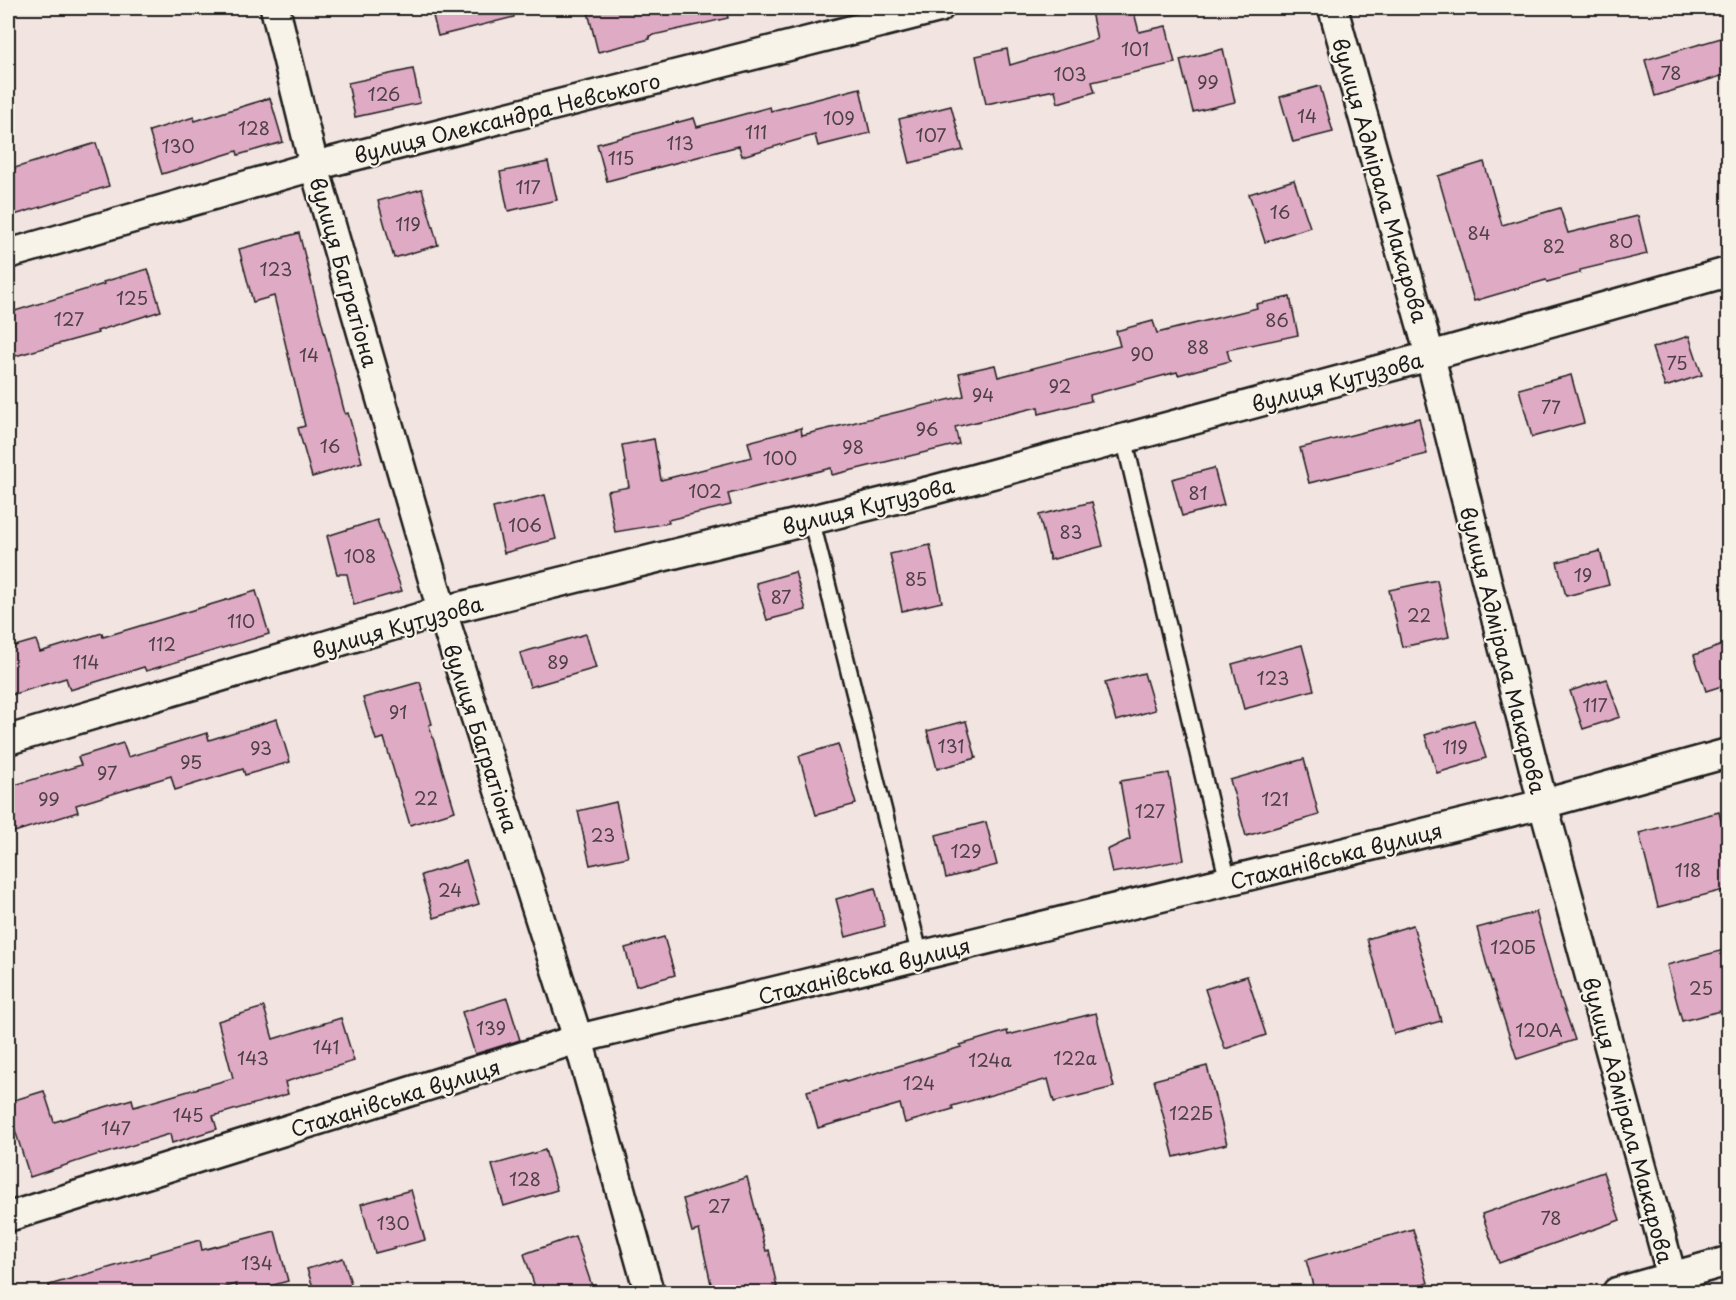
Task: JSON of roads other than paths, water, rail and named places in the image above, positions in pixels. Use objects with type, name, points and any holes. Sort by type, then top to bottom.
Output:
[{"type":"street","name":"вулиця Багратіона","points":[[275,8],[314,166],[442,611],[578,1039],[649,1293]]},
{"type":"street","name":"вулиця Олександра Невського","points":[[8,254],[314,166],[939,8]]},
{"type":"street","name":"вулиця Адмірала Макарова","points":[[1333,8],[1430,356],[1543,804],[1674,1285]]},
{"type":"street","name":"вулиця Кутузова","points":[[8,740],[442,611],[933,490],[1728,275]]},
{"type":"street","name":"Стаханівська вулиця","points":[[8,1217],[578,1039],[1543,804],[1728,753]]},
{"type":"street","points":[[1617,1293],[1674,1285],[1728,1261]]},
{"type":"lane","points":[[1124,438],[1228,881]]},
{"type":"lane","points":[[812,519],[920,956]]}]
